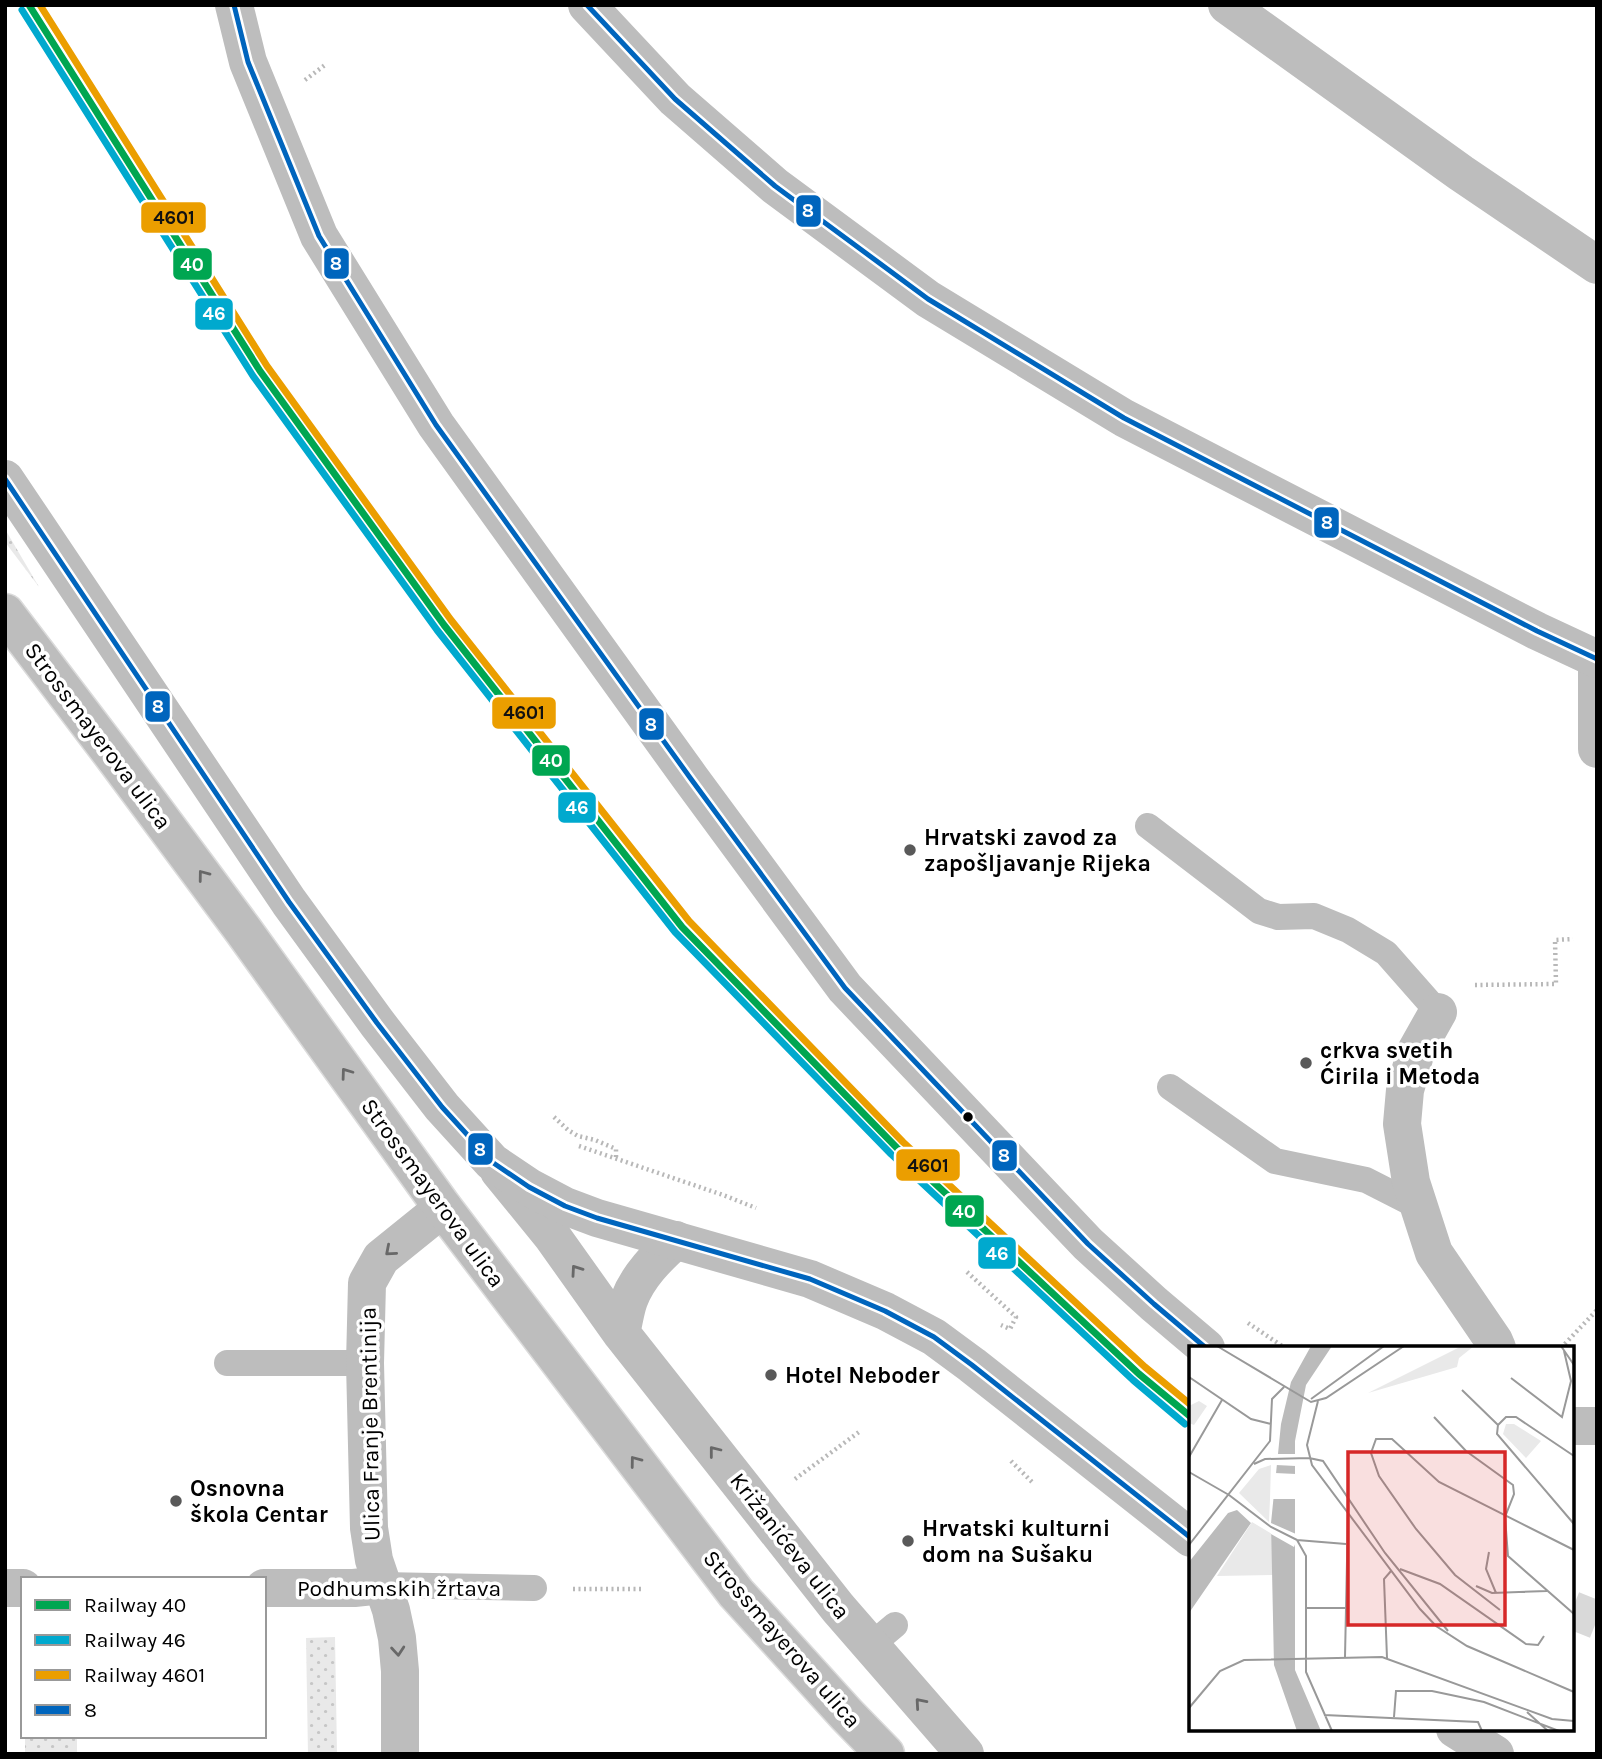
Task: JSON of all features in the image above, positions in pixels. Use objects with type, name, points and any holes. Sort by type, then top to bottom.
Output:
[{"type":"street","points":[[234,5],[248,62],[319,236],[436,425],[691,779],[845,988],[1088,1244],[1204,1346]]},
{"type":"street","points":[[587,5],[675,99],[775,186],[928,299],[1124,418],[1597,661],[1597,748]]},
{"type":"street","points":[[1227,5],[1461,173],[1597,265]]},
{"type":"street","name":"Križanićeva ulica","points":[[5,479],[289,902],[377,1023],[434,1097],[492,1162],[552,1236],[621,1333],[838,1608],[883,1635],[965,1754]]},
{"type":"street","name":"Strossmayerova ulica","points":[[6,621],[243,930],[443,1208],[736,1593],[885,1754]]},
{"type":"street","points":[[1438,1012],[1416,1051],[1405,1090],[1402,1124],[1411,1182],[1434,1253],[1496,1346]]},
{"type":"street","points":[[492,1162],[529,1187],[565,1206],[597,1218],[810,1279],[885,1311],[933,1337],[972,1365],[1189,1536]]},
{"type":"street","name":"Ulica Franje Brentinija","points":[[400,1754],[400,1671],[397,1638],[391,1610],[374,1560],[369,1528],[365,1363],[367,1283],[381,1258],[443,1208]]},
{"type":"street","points":[[621,1333],[636,1285],[660,1254],[676,1241]]},
{"type":"street","points":[[1574,1426],[1597,1426]]},
{"type":"street","name":"Podhumskih žrtava","points":[[266,1588],[354,1588],[382,1585]]},
{"type":"street","points":[[1458,1731],[1495,1754]]},
{"type":"lane","points":[[1148,826],[1259,911],[1278,917],[1314,916],[1348,930],[1386,953],[1438,1012]]},
{"type":"lane","points":[[1170,1087],[1275,1161],[1366,1181],[1419,1207]]},
{"type":"lane","points":[[227,1363],[365,1363]]},
{"type":"lane","name":"Podhumskih žrtava","points":[[382,1585],[534,1588]]},
{"type":"path","points":[[304,80],[326,65]]},
{"type":"path","points":[[1438,1012],[1474,985],[1556,984],[1555,940],[1573,939]]},
{"type":"path","points":[[554,1117],[578,1136],[616,1149],[616,1159]]},
{"type":"path","points":[[579,1146],[755,1208]]},
{"type":"path","points":[[967,1272],[1016,1317],[1010,1329],[999,1324]]},
{"type":"path","points":[[1563,1346],[1597,1310]]},
{"type":"path","points":[[786,1486],[859,1432]]},
{"type":"path","points":[[1011,1461],[1033,1483]]},
{"type":"path","points":[[534,1588],[641,1589]]},
{"type":"shaded area","points":[[5,529],[39,587],[5,542]]},
{"type":"shaded area","points":[[335,1637],[337,1754],[308,1754],[306,1638]]},
{"type":"shaded area","points":[[25,1738],[77,1738],[77,1754],[25,1754]]},
{"type":"tunnel","points":[[1574,1611],[1597,1620]]},
{"type":"rail line","name":"40","points":[[29,5],[260,371],[444,625],[682,927],[897,1148],[1139,1374],[1189,1415]]},
{"type":"rail line","name":"4601","points":[[40,5],[267,366],[451,620],[689,921],[903,1142],[1145,1367],[1189,1403]]},
{"type":"rail line","name":"46","points":[[22,10],[253,376],[437,630],[675,932],[891,1154],[1133,1380],[1185,1424]]},
{"type":"transit line","name":"8","points":[[234,5],[248,62],[319,236],[436,425],[691,779],[845,988],[1088,1244],[1204,1346]]},
{"type":"transit line","name":"8","points":[[587,5],[675,99],[775,186],[928,299],[1124,418],[1537,631],[1597,659]]},
{"type":"transit line","name":"8","points":[[5,479],[289,902],[442,1107],[492,1162],[529,1187],[565,1206],[597,1218],[810,1279],[885,1311],[934,1337],[1189,1536]]},
{"type":"place","name":"Hrvatski zavod za zapošljavanje Rijeka","points":[[910,850]]},
{"type":"place","name":"crkva svetih Ćirila i Metoda","points":[[1306,1063]]},
{"type":"place","name":"Hotel Neboder","points":[[771,1375]]},
{"type":"place","name":"Osnovna škola Centar","points":[[176,1501]]},
{"type":"place","name":"Hrvatski kulturni dom na Sušaku","points":[[908,1541]]}]
